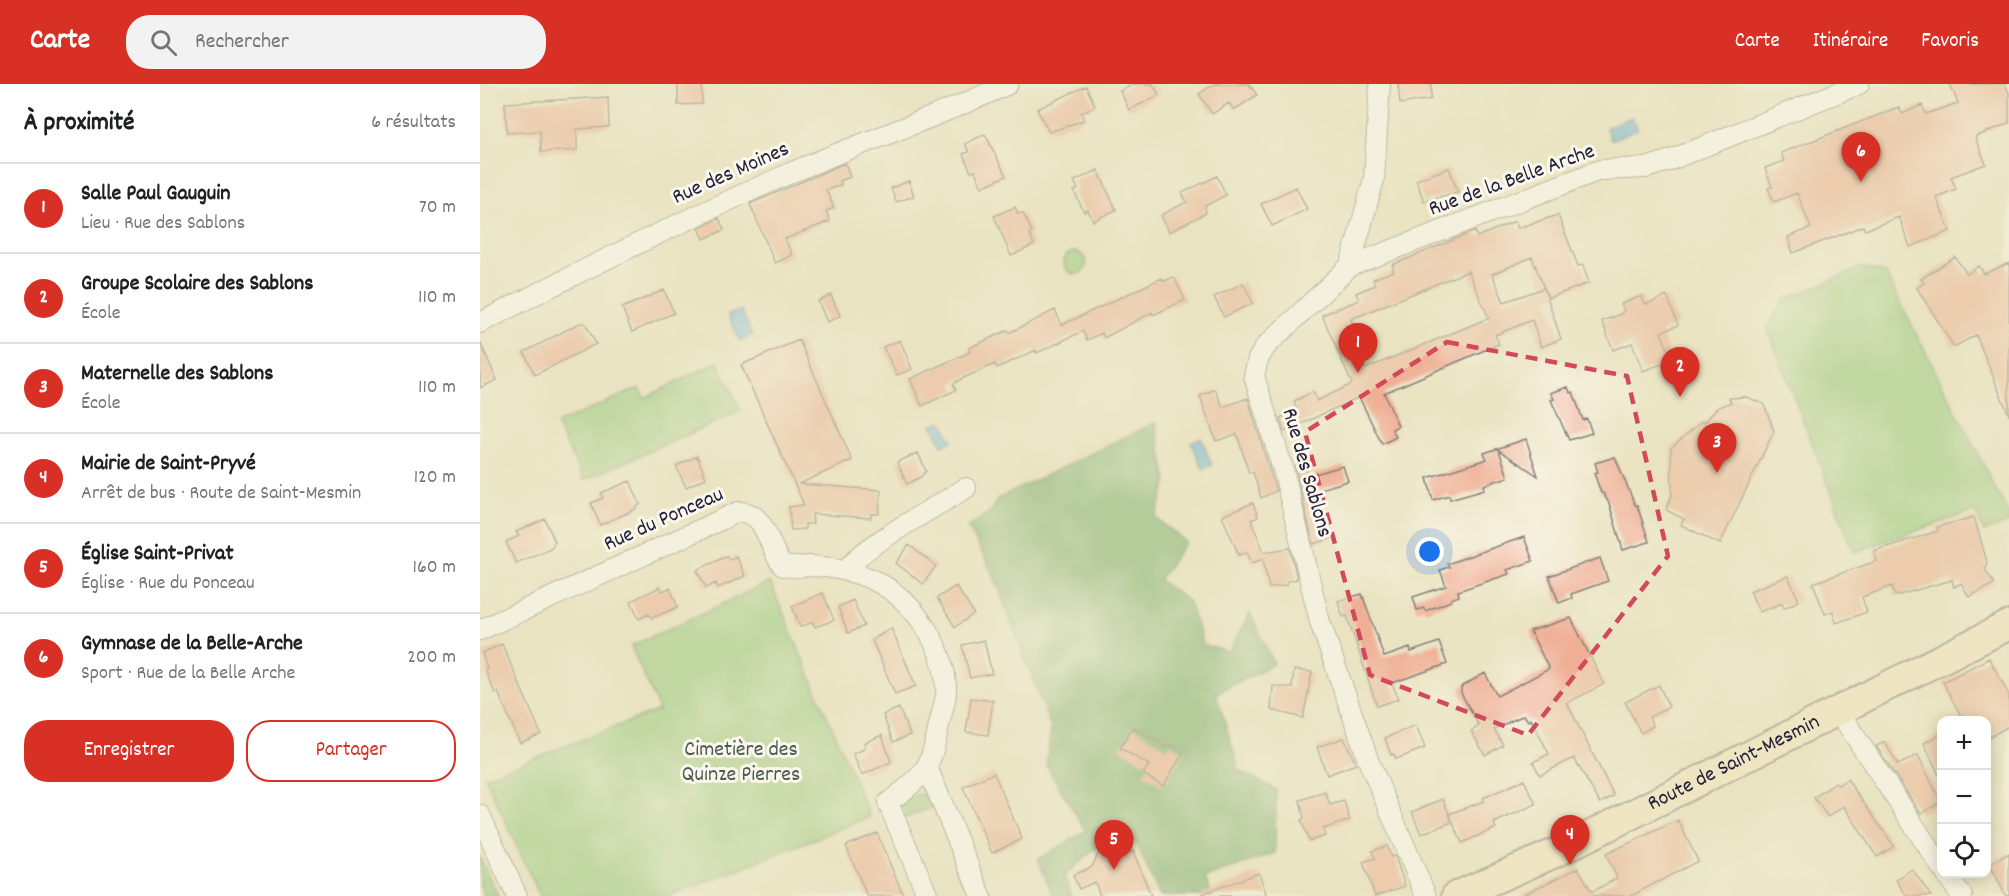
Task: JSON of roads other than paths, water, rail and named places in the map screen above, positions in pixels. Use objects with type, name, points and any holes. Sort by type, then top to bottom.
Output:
[{"type":"main road","name":"Route de Saint-Mesmin","points":[[1456,896],[1557,852],[2009,625]]},
{"type":"street","name":"Rue des Moines","points":[[480,323],[622,250],[790,173],[959,107],[1008,84]]},
{"type":"street","points":[[1350,266],[1374,179],[1380,84]]},
{"type":"street","name":"Rue de la Belle Arche","points":[[1350,266],[1600,170],[1646,168],[1668,161],[1859,84]]},
{"type":"street","name":"Rue des Sablons","points":[[1350,266],[1266,346],[1258,359],[1254,376],[1284,469],[1320,622],[1369,762],[1426,896]]},
{"type":"street","points":[[847,570],[850,563],[867,550],[966,488]]},
{"type":"street","name":"Rue du Ponceau","points":[[480,630],[738,512],[747,512],[759,518],[783,566],[793,569],[807,566],[847,570],[879,583],[896,594],[912,610],[940,653],[946,693],[937,738],[927,767],[915,781],[888,803],[928,896]]},
{"type":"street","points":[[1839,712],[1937,862]]},
{"type":"street","points":[[927,767],[981,896]]},
{"type":"street","points":[[480,815],[517,896]]},
{"type":"street","points":[[1949,878],[1962,896]]},
{"type":"water","points":[[1632,117],[1638,129],[1611,140],[1606,128]]},
{"type":"water","points":[[741,310],[752,335],[740,341],[728,315]]},
{"type":"water","points":[[942,421],[952,441],[942,445],[932,425]]},
{"type":"water","points":[[1201,438],[1212,465],[1203,469],[1191,442]]},
{"type":"place","name":"Gymnase de la Belle-Arche","points":[[1861,182]]},
{"type":"place","name":"Salle Paul Gauguin","points":[[1358,373]]},
{"type":"place","name":"Groupe Scolaire des Sablons","points":[[1680,397]]},
{"type":"place","name":"Maternelle des Sablons","points":[[1717,473]]},
{"type":"place","name":"Mairie de Saint-Pryvé","points":[[1570,865]]},
{"type":"place","name":"Église Saint-Privat","points":[[1114,870]]},
{"type":"park label","name":"Cimetière des Quinze Pierres","points":[[741,762]]}]
